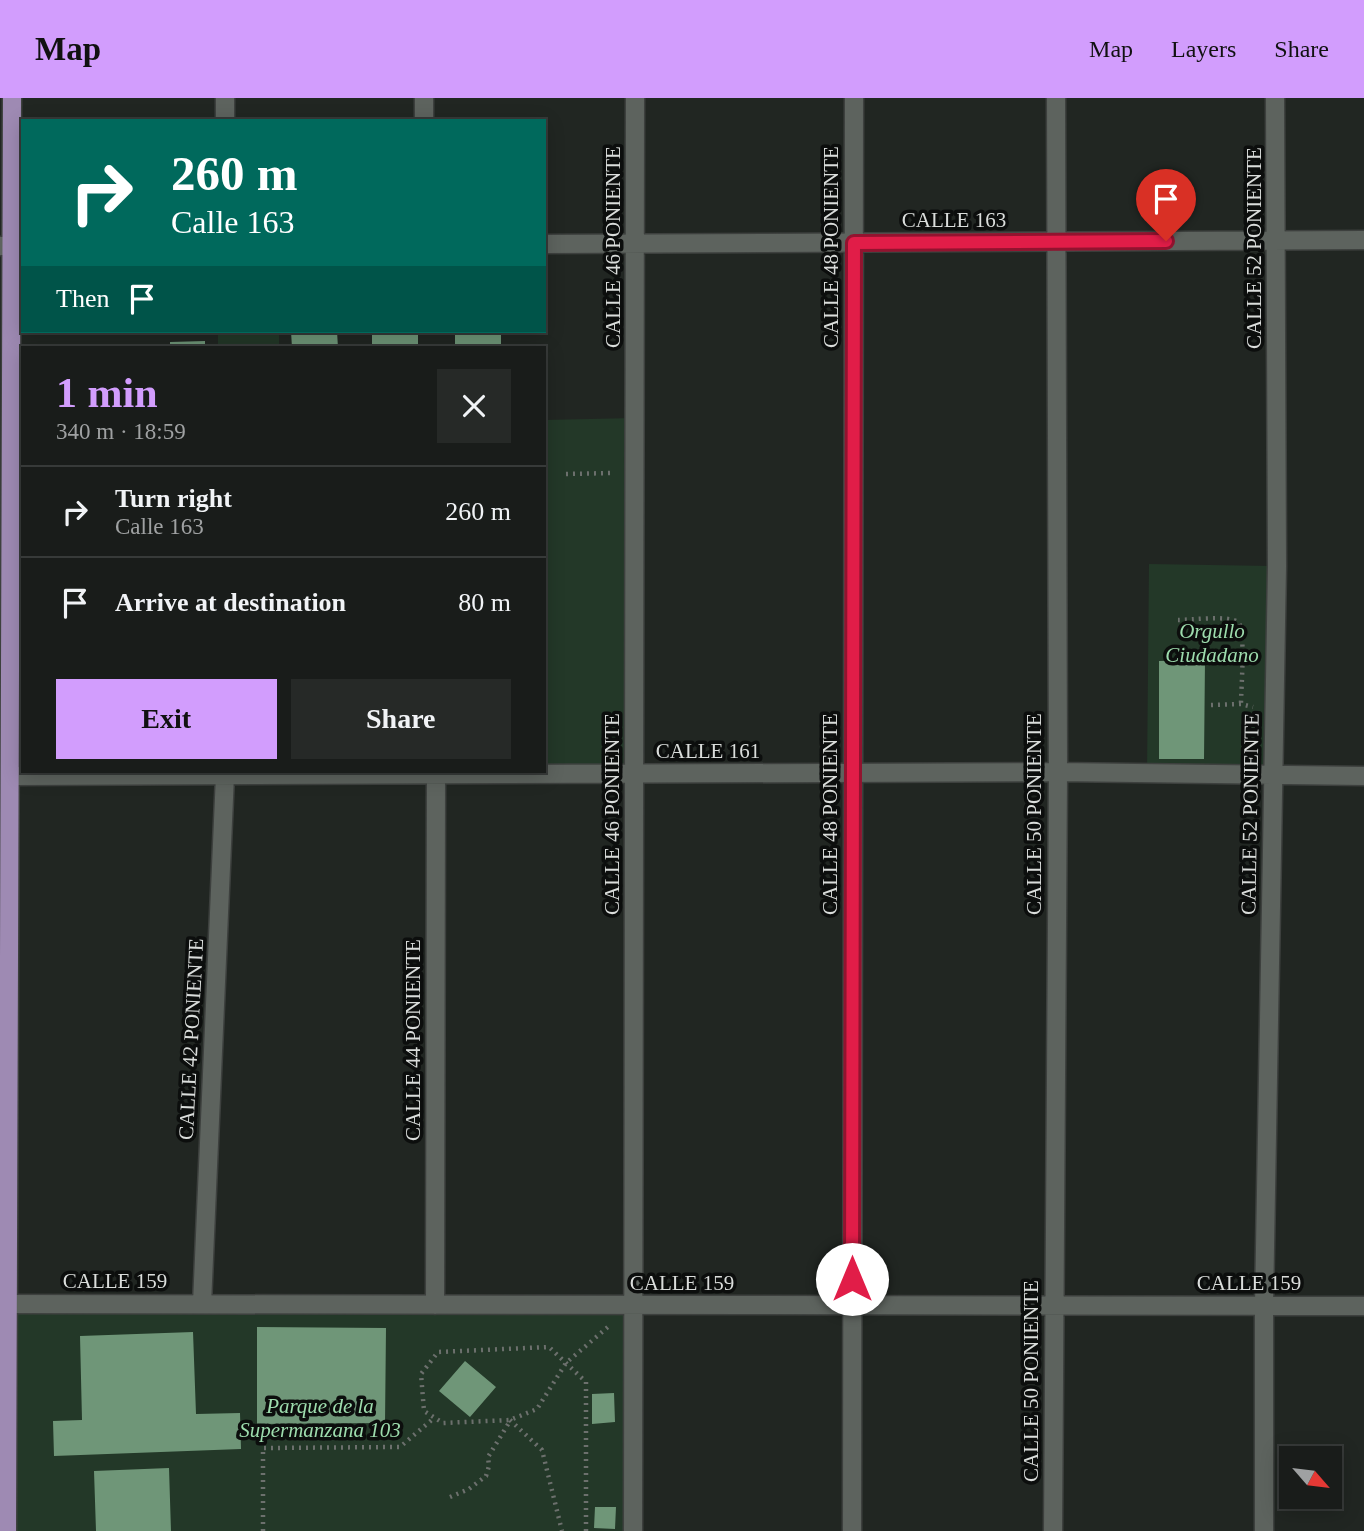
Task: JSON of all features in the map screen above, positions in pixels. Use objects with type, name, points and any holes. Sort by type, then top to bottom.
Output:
[{"type":"main road","points":[[7,1531],[4,1304],[11,776],[12,98]]},
{"type":"street","points":[[225,98],[225,119]]},
{"type":"street","points":[[424,98],[424,119]]},
{"type":"street","name":"CALLE 46 PONIENTE","points":[[633,1531],[635,98]]},
{"type":"street","name":"CALLE 48 PONIENTE","points":[[852,1531],[854,98]]},
{"type":"street","name":"CALLE 50 PONIENTE","points":[[1053,1531],[1058,772],[1056,98]]},
{"type":"street","name":"CALLE 52 PONIENTE","points":[[1264,1531],[1264,1305],[1275,777],[1275,98]]},
{"type":"street","name":"CALLE 163","points":[[546,244],[1364,240]]},
{"type":"street","name":"CALLE 161","points":[[11,776],[1058,772],[1275,777],[1364,776]]},
{"type":"street","name":"CALLE 44 PONIENTE","points":[[435,1305],[436,774]]},
{"type":"street","name":"CALLE 42 PONIENTE","points":[[202,1304],[225,775]]},
{"type":"street","name":"CALLE 159","points":[[4,1304],[1364,1306]]},
{"type":"path","points":[[566,474],[635,472]]},
{"type":"path","points":[[1178,620],[1224,620],[1239,623],[1242,628],[1241,704]]},
{"type":"path","points":[[1211,705],[1241,704],[1256,708],[1275,721]]},
{"type":"path","points":[[586,1531],[586,1382],[566,1363],[550,1347],[438,1352],[421,1374],[424,1411],[443,1423],[510,1420],[537,1409],[566,1363],[633,1305]]},
{"type":"path","points":[[263,1531],[263,1448],[400,1447],[434,1418]]},
{"type":"path","points":[[450,1497],[469,1489],[486,1476],[488,1457],[510,1420]]},
{"type":"path","points":[[510,1420],[542,1450],[562,1531]]},
{"type":"green space","points":[[218,333],[279,333],[279,346],[218,346]]},
{"type":"green space","points":[[635,418],[634,774],[546,772],[546,420]]},
{"type":"green space","name":"Orgullo Ciudadano","points":[[1149,564],[1277,566],[1275,777],[1147,774]]},
{"type":"green space","name":"Parque de la Supermanzana 103","points":[[9,1304],[633,1306],[632,1531],[8,1531]]},
{"type":"building","points":[[291,333],[337,333],[338,346],[292,346]]},
{"type":"building","points":[[372,333],[418,333],[418,346],[372,346]]},
{"type":"building","points":[[455,333],[501,333],[501,346],[455,346]]},
{"type":"building","points":[[205,341],[205,346],[170,346],[170,342]]},
{"type":"building","points":[[1205,660],[1204,759],[1159,759],[1159,661]]},
{"type":"building","points":[[257,1327],[386,1328],[385,1423],[257,1424]]},
{"type":"building","points":[[193,1332],[196,1414],[240,1413],[241,1449],[54,1456],[53,1421],[82,1420],[80,1336]]},
{"type":"building","points":[[465,1361],[496,1387],[470,1417],[439,1391]]},
{"type":"building","points":[[614,1393],[615,1422],[592,1424],[592,1394]]},
{"type":"building","points":[[169,1468],[171,1531],[96,1531],[94,1471]]},
{"type":"building","points":[[595,1507],[616,1507],[615,1529],[594,1528]]},
{"type":"route","points":[[852,1279],[854,243],[1166,241]]}]
